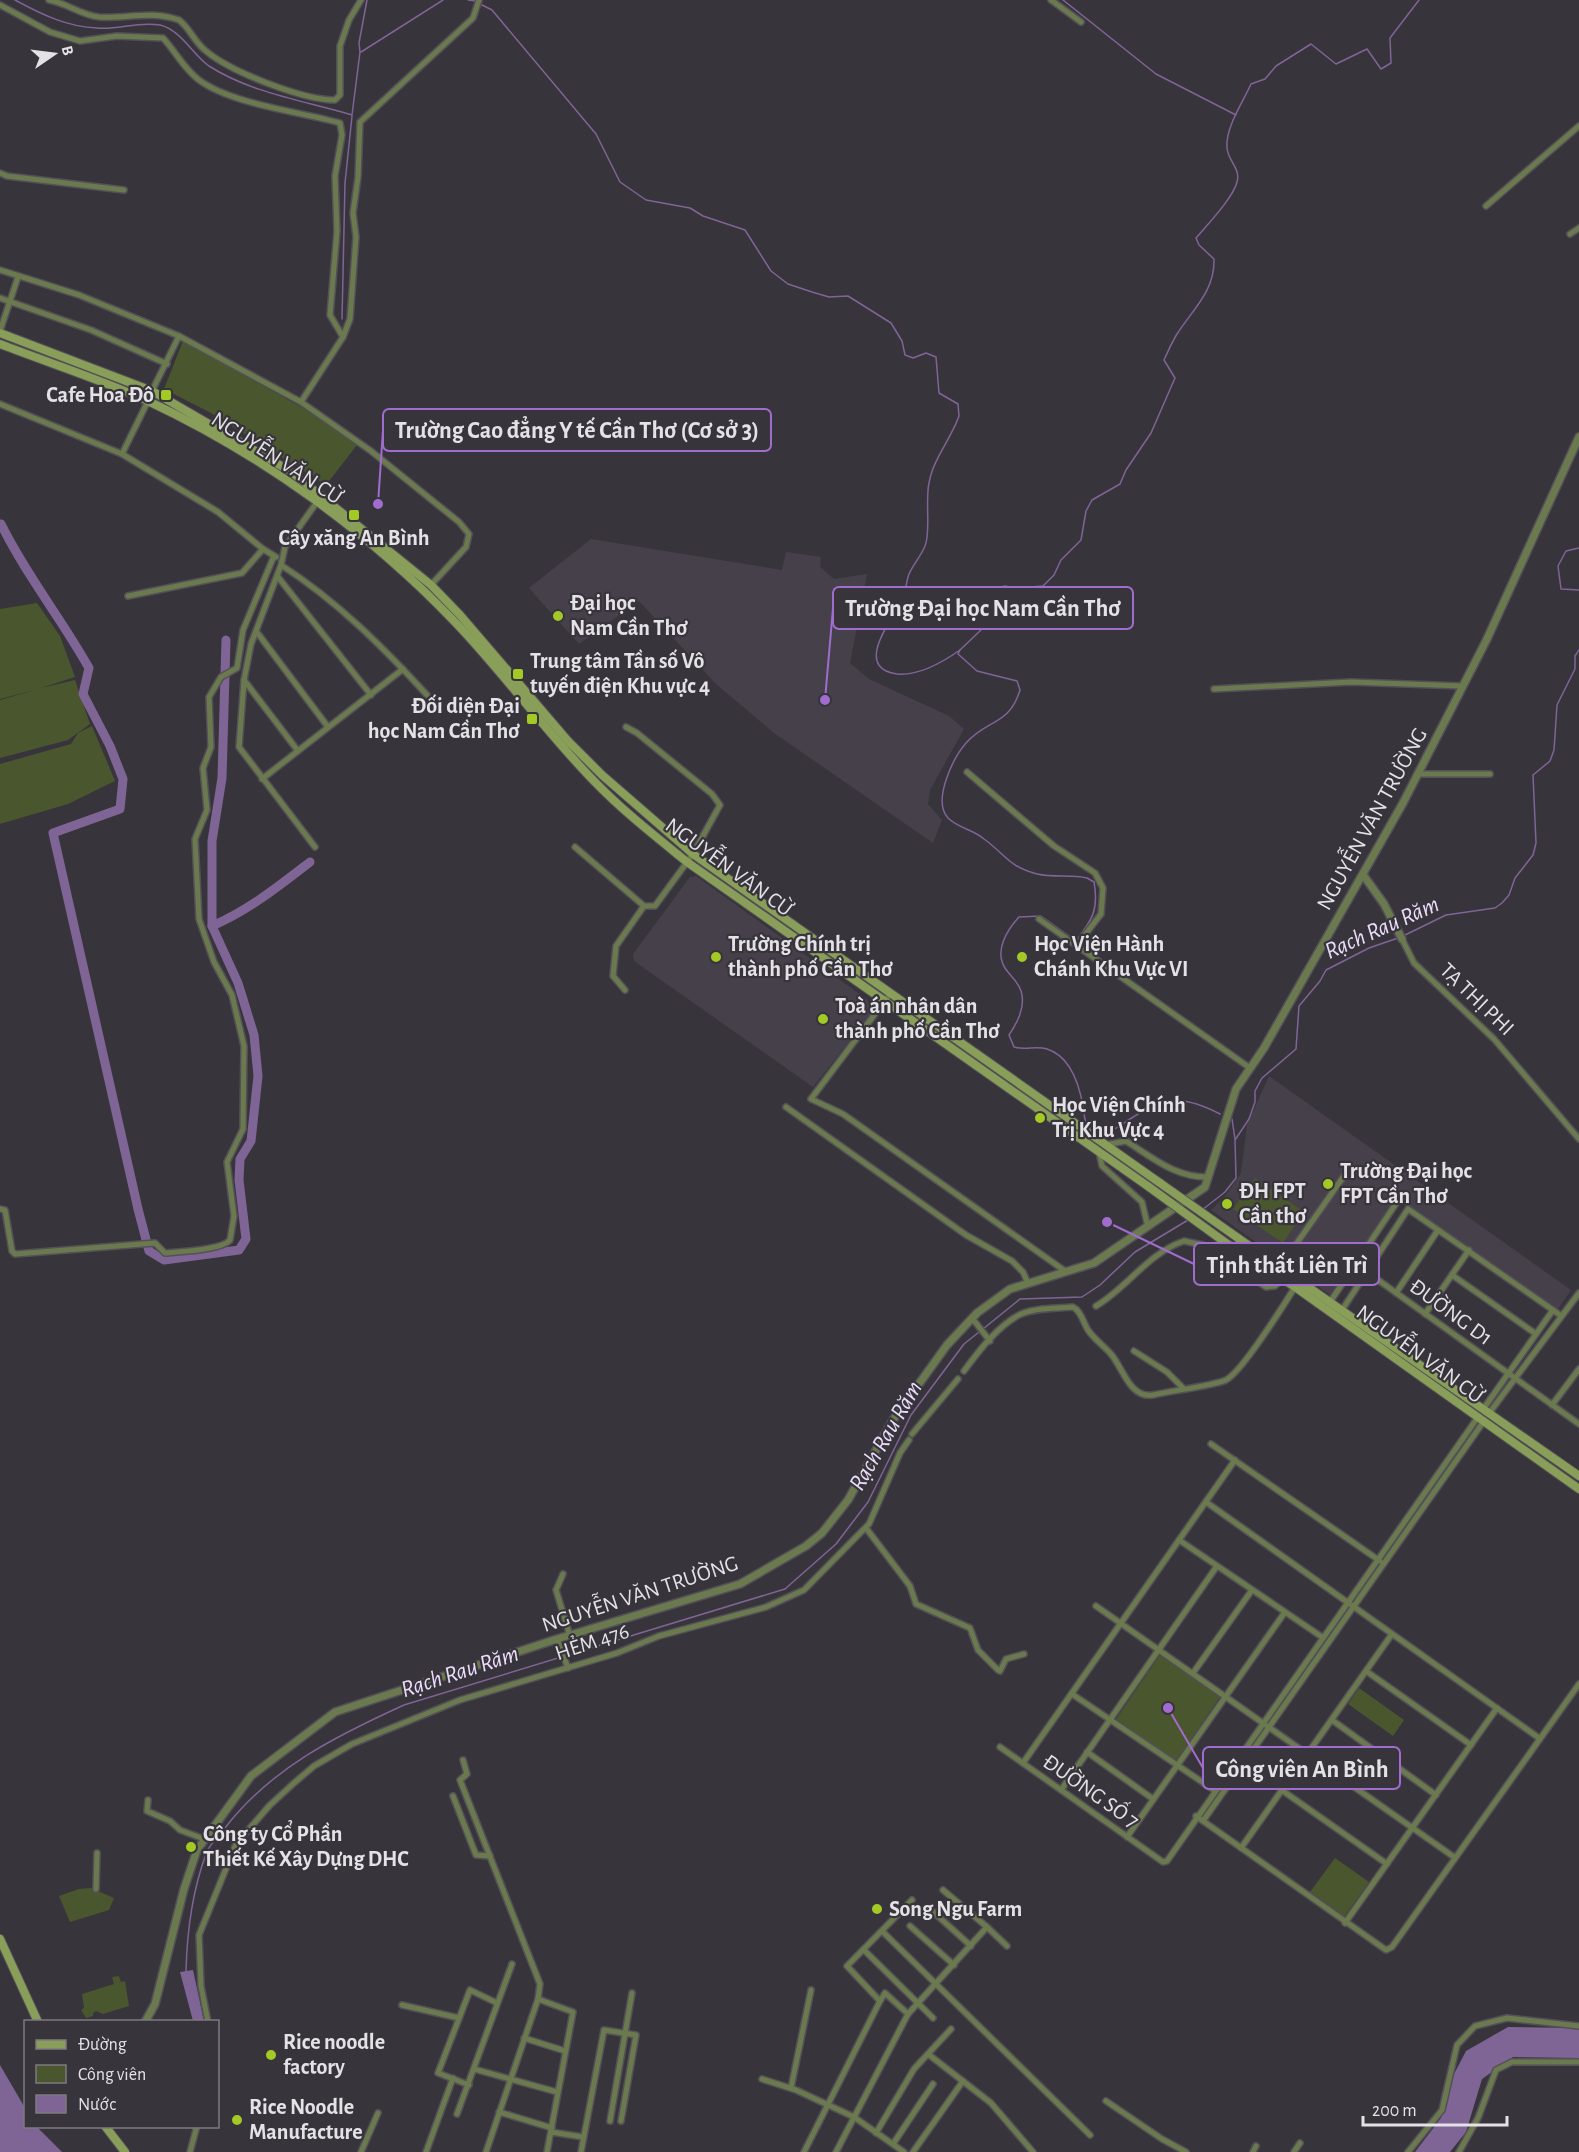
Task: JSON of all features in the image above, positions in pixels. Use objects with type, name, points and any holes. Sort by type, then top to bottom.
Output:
[{"type":"main road","name":"NGUYỄN VĂN CỪ","points":[[0,332],[152,391],[290,471],[389,561],[457,618],[568,741],[602,775],[693,854],[806,934],[887,998]]},
{"type":"main road","name":"NGUYỄN VĂN CỪ","points":[[0,344],[148,401],[229,445],[319,499],[395,554],[431,585],[595,783],[624,811],[687,862],[800,942],[887,998],[1102,1148],[1160,1183],[1330,1302],[1340,1313],[1481,1419],[1579,1489]]},
{"type":"main road","points":[[148,401],[152,391]]},
{"type":"main road","points":[[800,942],[806,934]]},
{"type":"main road","name":"NGUYỄN VĂN CỪ","points":[[1102,1148],[1149,1187],[1226,1243],[1340,1313],[1487,1410],[1579,1476]]},
{"type":"main road","points":[[0,1940],[37,2020]]},
{"type":"main road","points":[[106,2128],[125,2152]]},
{"type":"street","points":[[50,0],[81,14],[98,17],[144,14],[178,20],[204,51],[242,72],[296,93],[328,100],[339,98],[340,46],[349,20],[361,0]]},
{"type":"street","points":[[301,402],[343,337],[350,319],[356,237],[352,213],[358,177],[360,122],[473,18],[478,0]]},
{"type":"street","points":[[1051,0],[1081,22]]},
{"type":"street","points":[[0,5],[50,32],[72,39],[89,41],[126,35],[163,38],[187,70],[213,88],[267,107],[340,123],[342,130],[335,176],[337,231],[330,315],[343,337]]},
{"type":"street","points":[[1486,206],[1579,126]]},
{"type":"street","points":[[0,173],[8,177],[124,190]]},
{"type":"street","points":[[1570,234],[1579,228]]},
{"type":"street","points":[[0,270],[79,295],[179,336],[301,402],[371,451],[467,530],[470,538],[466,547],[431,585]]},
{"type":"street","points":[[0,332],[18,277]]},
{"type":"street","points":[[0,298],[90,330],[167,364]]},
{"type":"street","points":[[152,391],[179,336]]},
{"type":"street","points":[[122,454],[148,401]]},
{"type":"street","points":[[0,404],[122,454],[218,512],[262,549],[281,558]]},
{"type":"street","points":[[229,445],[233,437]]},
{"type":"street","name":"NGUYỄN VĂN TRƯỜNG","points":[[146,2020],[155,2004],[184,1889],[197,1850],[251,1776],[335,1712],[740,1584],[806,1546],[822,1533],[848,1500],[893,1420],[947,1345],[1010,1289],[1094,1263],[1205,1187],[1236,1089],[1364,876],[1418,774],[1463,686],[1579,437]]},
{"type":"street","points":[[315,847],[239,747],[244,680],[249,652],[278,577],[285,547],[319,499]]},
{"type":"street","points":[[128,596],[242,573],[262,549]]},
{"type":"street","points":[[389,561],[395,554]]},
{"type":"street","points":[[0,1209],[5,1210],[13,1253],[155,1243],[165,1253],[228,1243],[234,1227],[227,1171],[229,1155],[243,1129],[244,1046],[232,995],[214,962],[199,919],[195,879],[195,839],[204,823],[207,804],[203,768],[211,747],[208,703],[220,677],[235,669],[240,638],[250,607],[274,556]]},
{"type":"street","points":[[282,565],[314,586],[403,669],[427,695]]},
{"type":"street","points":[[278,577],[371,695]]},
{"type":"street","points":[[256,631],[328,727]]},
{"type":"street","points":[[262,779],[403,669]]},
{"type":"street","points":[[244,680],[298,751]]},
{"type":"street","points":[[1214,688],[1351,682],[1463,686]]},
{"type":"street","points":[[575,847],[649,908],[658,903],[693,854],[720,803],[637,733],[626,727]]},
{"type":"street","points":[[967,772],[1054,846],[1095,873],[1103,888],[1101,914],[1077,945]]},
{"type":"street","points":[[1418,774],[1490,774]]},
{"type":"street","points":[[595,783],[602,775]]},
{"type":"street","name":"TẠ THỊ PHI","points":[[1364,876],[1384,904],[1414,963],[1494,1039],[1579,1139]]},
{"type":"street","points":[[625,990],[613,976],[614,952],[644,906]]},
{"type":"street","points":[[1039,919],[1250,1068]]},
{"type":"street","points":[[887,998],[811,1099],[835,1108],[1065,1271]]},
{"type":"street","points":[[786,1107],[966,1235],[1012,1261],[1023,1272],[1028,1283]]},
{"type":"street","points":[[1148,1227],[1142,1202],[1102,1166],[1102,1148],[1126,1141],[1176,1172],[1191,1177],[1209,1177]]},
{"type":"street","points":[[1280,1267],[1344,1176]]},
{"type":"street","points":[[1330,1302],[1399,1199]]},
{"type":"street","points":[[1340,1313],[1408,1209],[1560,1316]]},
{"type":"street","points":[[1396,1293],[1438,1230]]},
{"type":"street","points":[[1096,1306],[1108,1299],[1150,1261],[1184,1241],[1203,1245],[1266,1287],[1275,1286],[1282,1279]]},
{"type":"street","points":[[1425,1314],[1469,1250]]},
{"type":"street","name":"ĐƯỜNG D1","points":[[1367,1272],[1579,1424]]},
{"type":"street","points":[[1452,1275],[1536,1334]]},
{"type":"street","points":[[964,1371],[989,1339],[1022,1314],[1076,1308],[1089,1331],[1113,1355],[1131,1386],[1144,1395],[1223,1381],[1231,1375],[1273,1323],[1295,1287]]},
{"type":"street","points":[[1487,1410],[1515,1379],[1579,1293]]},
{"type":"street","points":[[1203,1821],[1322,1637],[1381,1561],[1481,1419],[1508,1374],[1553,1310]]},
{"type":"street","points":[[974,1321],[989,1339]]},
{"type":"street","points":[[1134,1351],[1167,1372],[1183,1388]]},
{"type":"street","points":[[1552,1405],[1579,1370]]},
{"type":"street","name":"HẺM 476","points":[[208,2020],[201,1986],[198,1935],[236,1844],[270,1805],[314,1766],[352,1744],[460,1700],[567,1666],[618,1653],[659,1636],[722,1621],[804,1590],[866,1528],[873,1518],[883,1490],[910,1437],[958,1379]]},
{"type":"street","points":[[1211,1444],[1381,1561]]},
{"type":"street","points":[[1023,1763],[1235,1460]]},
{"type":"street","points":[[1206,1502],[1539,1738]]},
{"type":"street","points":[[866,1528],[905,1578],[916,1604],[970,1628],[978,1650],[998,1670],[1000,1671],[1006,1659],[1024,1654]]},
{"type":"street","points":[[1179,1540],[1322,1637]]},
{"type":"street","points":[[1381,1561],[1353,1608],[1196,1816],[1386,1950],[1392,1947],[1579,1684]]},
{"type":"street","points":[[1060,1790],[1217,1566]]},
{"type":"street","points":[[563,1574],[556,1590],[570,1636]]},
{"type":"street","points":[[1192,1673],[1252,1590]]},
{"type":"street","points":[[1096,1606],[1454,1857]]},
{"type":"street","points":[[1127,1837],[1285,1612]]},
{"type":"street","points":[[1241,1848],[1309,1755],[1392,1634]]},
{"type":"street","points":[[558,1641],[567,1666]]},
{"type":"street","points":[[1366,1671],[1471,1745]]},
{"type":"street","points":[[1072,1694],[1214,1791]]},
{"type":"street","points":[[1345,1923],[1497,1708]]},
{"type":"street","points":[[1332,1720],[1436,1795]]},
{"type":"street","name":"ĐƯỜNG SỐ 7","points":[[1000,1748],[1163,1862],[1167,1861],[1196,1816]]},
{"type":"street","points":[[1087,1752],[1153,1799]]},
{"type":"street","points":[[463,1760],[467,1774],[460,1780],[540,1984],[538,1999],[486,2151],[495,2152]]},
{"type":"street","points":[[1282,1791],[1387,1864]]},
{"type":"street","points":[[453,1796],[476,1855],[490,1856]]},
{"type":"street","points":[[148,1800],[147,1811],[170,1821],[180,1830],[204,1839]]},
{"type":"street","points":[[96,1889],[97,1853]]},
{"type":"street","points":[[943,1890],[1007,1946]]},
{"type":"street","points":[[880,2001],[847,1966],[912,1900]]},
{"type":"street","points":[[930,1908],[971,1946]]},
{"type":"street","points":[[910,1926],[954,1965]]},
{"type":"street","points":[[836,2152],[908,2014],[987,1927]]},
{"type":"street","points":[[883,1932],[1003,2053],[1090,2135]]},
{"type":"street","points":[[864,1950],[933,2018]]},
{"type":"street","points":[[457,2114],[512,1964]]},
{"type":"street","points":[[469,2085],[438,2073],[470,1990],[497,2003]]},
{"type":"street","points":[[791,2088],[812,1990]]},
{"type":"street","points":[[610,2121],[632,1993]]},
{"type":"street","points":[[804,2152],[830,2105],[885,1993],[908,2014]]},
{"type":"street","points":[[538,1999],[573,2012],[547,2152]]},
{"type":"street","points":[[402,2005],[459,2018]]},
{"type":"street","points":[[1408,2152],[1442,2110],[1457,2045],[1475,2026],[1506,2018],[1579,2026]]},
{"type":"street","points":[[876,2133],[914,2069],[951,2029]]},
{"type":"street","points":[[581,2152],[604,2030],[636,2035],[621,2121]]},
{"type":"street","points":[[524,2038],[565,2051]]},
{"type":"street","points":[[928,2054],[991,2103],[1033,2152]]},
{"type":"street","points":[[1459,2152],[1478,2118],[1496,2070],[1512,2062],[1579,2062]]},
{"type":"street","points":[[474,2069],[557,2092]]},
{"type":"street","points":[[429,2150],[453,2078]]},
{"type":"street","points":[[762,2079],[791,2088],[854,2117],[898,2149],[933,2084]]},
{"type":"street","points":[[913,2152],[963,2081]]},
{"type":"street","points":[[1106,2101],[1162,2139],[1186,2152]]},
{"type":"street","points":[[499,2112],[551,2130],[583,2137]]},
{"type":"street","points":[[361,2152],[378,2113]]},
{"type":"street","points":[[190,2152],[197,2128]]},
{"type":"street","points":[[1294,2152],[1299,2143]]},
{"type":"shaded area","points":[[591,539],[782,570],[786,552],[821,557],[820,567],[834,579],[867,574],[850,663],[869,679],[949,716],[964,729],[930,790],[928,804],[942,820],[933,843],[774,733],[716,684],[639,601],[579,644],[529,588]]},
{"type":"shaded area","name":"Trường Chính trị thành phố Cần Thơ","points":[[696,876],[868,1000],[871,1014],[813,1087],[634,961],[633,954],[690,877]]},
{"type":"shaded area","name":"Trường Đại học FPT Cần Thơ","points":[[1269,1076],[1571,1290],[1556,1312],[1400,1202],[1333,1297],[1211,1210],[1226,1195],[1241,1173],[1247,1125]]},
{"type":"green space","points":[[183,341],[319,417],[357,445],[326,485],[211,413],[164,389]]},
{"type":"green space","points":[[37,603],[60,636],[75,677],[41,688],[75,680],[90,724],[68,740],[0,758],[0,700],[35,690],[0,699],[0,609]]},
{"type":"green space","points":[[92,726],[115,781],[68,804],[0,824],[0,764],[71,744],[78,733]]},
{"type":"green space","points":[[1255,1178],[1304,1212],[1283,1243],[1233,1209]]},
{"type":"green space","points":[[1160,1655],[1220,1697],[1176,1761],[1116,1719]]},
{"type":"green space","points":[[1359,1688],[1404,1720],[1393,1736],[1348,1704]]},
{"type":"green space","points":[[1335,1858],[1369,1882],[1344,1917],[1310,1892]]},
{"type":"green space","points":[[91,1888],[114,1898],[109,1910],[70,1922],[59,1896],[79,1889]]},
{"type":"green space","points":[[119,1976],[121,1982],[125,1981],[129,2006],[103,2014],[96,2011],[93,2016],[86,2018],[81,2010],[84,2008],[82,1994],[114,1984],[112,1977]]},
{"type":"water","points":[[193,1970],[204,2020],[193,2020],[180,1972]]},
{"type":"water","points":[[1508,2027],[1579,2028],[1579,2058],[1513,2057],[1482,2079],[1466,2132],[1450,2152],[1415,2152],[1441,2118],[1454,2074],[1466,2051]]},
{"type":"water","points":[[0,2065],[24,2106],[24,2128],[38,2128],[62,2152],[0,2152]]},
{"type":"waterway","points":[[15,0],[54,19],[86,27],[160,25],[181,37],[209,66],[242,83],[352,115],[360,52],[359,43],[367,0]]},
{"type":"waterway","points":[[361,52],[443,0]]},
{"type":"waterway","points":[[468,0],[476,1]]},
{"type":"waterway","points":[[1063,0],[1156,74],[1236,115]]},
{"type":"waterway","points":[[960,650],[982,629],[995,592],[1004,586],[1018,588],[1043,586],[1054,575],[1061,560],[1081,540],[1086,511],[1092,500],[1120,484],[1126,470],[1151,433],[1175,378],[1164,360],[1175,337],[1202,299],[1211,281],[1214,259],[1199,245],[1196,238],[1235,188],[1238,177],[1228,153],[1227,140],[1251,84],[1265,79],[1276,66],[1311,44],[1336,64],[1367,49],[1381,69],[1391,63],[1390,38],[1419,0]]},
{"type":"waterway","points":[[480,4],[492,10],[596,134],[620,182],[646,200],[690,208],[703,216],[745,230],[771,271],[788,284],[829,297],[848,296],[891,323],[902,341],[905,355],[913,358],[926,353],[936,357],[939,393],[958,404],[959,416],[931,474],[928,490],[927,540],[909,574],[902,600],[879,642],[876,653],[878,662],[884,670],[897,674],[913,673],[930,667],[960,650],[958,654],[977,671],[1017,681],[1020,690],[1010,710],[974,735],[955,759],[943,791],[944,811],[948,818],[980,836],[1020,868],[1037,874],[1075,876],[1094,882],[1096,900],[1093,914],[1076,941],[1041,916],[1019,917],[1006,934],[1001,948],[1002,961],[1018,984],[1022,997],[1020,1014],[1009,1035],[1014,1047],[1043,1048],[1062,1058],[1076,1080],[1086,1123],[1097,1135],[1111,1131],[1142,1111],[1164,1102],[1185,1101],[1220,1114]]},
{"type":"waterway","points":[[342,319],[345,183],[352,116]]},
{"type":"waterway","points":[[1,524],[21,561],[89,668],[83,694],[110,746],[123,779],[120,809],[53,833],[138,1209],[149,1251],[164,1260],[239,1250],[246,1239],[239,1180],[240,1159],[251,1141],[258,1076],[254,1035],[238,983],[212,926],[212,841],[222,778],[226,640]]},
{"type":"waterway","name":"Rạch Rau Răm","points":[[1579,548],[1566,551],[1558,566],[1561,589],[1579,590]]},
{"type":"waterway","name":"Rạch Rau Răm","points":[[1403,936],[1446,915],[1495,908],[1509,895],[1515,878],[1533,855],[1536,843],[1533,775],[1550,761],[1554,750],[1557,705],[1575,669],[1575,656],[1579,650]]},
{"type":"waterway","points":[[212,926],[251,905],[310,862]]},
{"type":"waterway","name":"Rạch Rau Răm","points":[[1202,1210],[1225,1192],[1236,1178],[1235,1140],[1249,1119],[1255,1102],[1255,1091],[1262,1078],[1296,1049],[1299,1006],[1320,981],[1326,970],[1369,948],[1398,938]]},
{"type":"waterway","points":[[1232,1119],[1235,1139]]},
{"type":"waterway","name":"Rạch Rau Răm","points":[[983,1329],[1020,1299],[1082,1297],[1100,1285],[1135,1252],[1188,1220]]},
{"type":"waterway","name":"Rạch Rau Răm","points":[[186,1971],[191,1912],[207,1851],[243,1807],[284,1771],[330,1742],[404,1705],[785,1589],[836,1544],[868,1502],[911,1415],[964,1344],[979,1332]]},
{"type":"place","name":"Cafe Hoa Đô","points":[[166,395]]},
{"type":"place","name":"Trường Cao đẳng Y tế Cần Thơ (Cơ sở 3)","points":[[378,504]]},
{"type":"place","name":"Cây xăng An Bình","points":[[354,515]]},
{"type":"place","name":"Đại học Nam Cần Thơ","points":[[558,616]]},
{"type":"place","name":"Trung tâm Tần số Vô tuyến điện Khu vực 4","points":[[518,674]]},
{"type":"place","name":"Trường Đại học Nam Cần Thơ","points":[[825,700]]},
{"type":"place","name":"Đối diện Đại học Nam Cần Thơ","points":[[532,719]]},
{"type":"place","name":"Trường Chính trị thành phố Cần Thơ","points":[[716,957]]},
{"type":"place","name":"Học Viện Hành Chánh Khu Vực VI","points":[[1022,957]]},
{"type":"place","name":"Toà án nhân dân thành phố Cần Thơ","points":[[823,1019]]},
{"type":"place","name":"Học Viện Chính Trị Khu Vực 4","points":[[1040,1118]]},
{"type":"place","name":"Trường Đại học FPT Cần Thơ","points":[[1328,1184]]},
{"type":"place","name":"ĐH FPT Cần thơ","points":[[1227,1204]]},
{"type":"place","name":"Tịnh thất Liên Trì","points":[[1107,1222]]},
{"type":"place","name":"Công viên An Bình","points":[[1168,1708]]},
{"type":"place","name":"Công ty Cổ Phần Thiết Kế Xây Dựng DHC","points":[[191,1847]]},
{"type":"place","name":"Song Ngu Farm","points":[[877,1909]]},
{"type":"place","name":"Rice noodle factory","points":[[271,2055]]},
{"type":"place","name":"Rice Noodle Manufacture","points":[[237,2120]]}]
